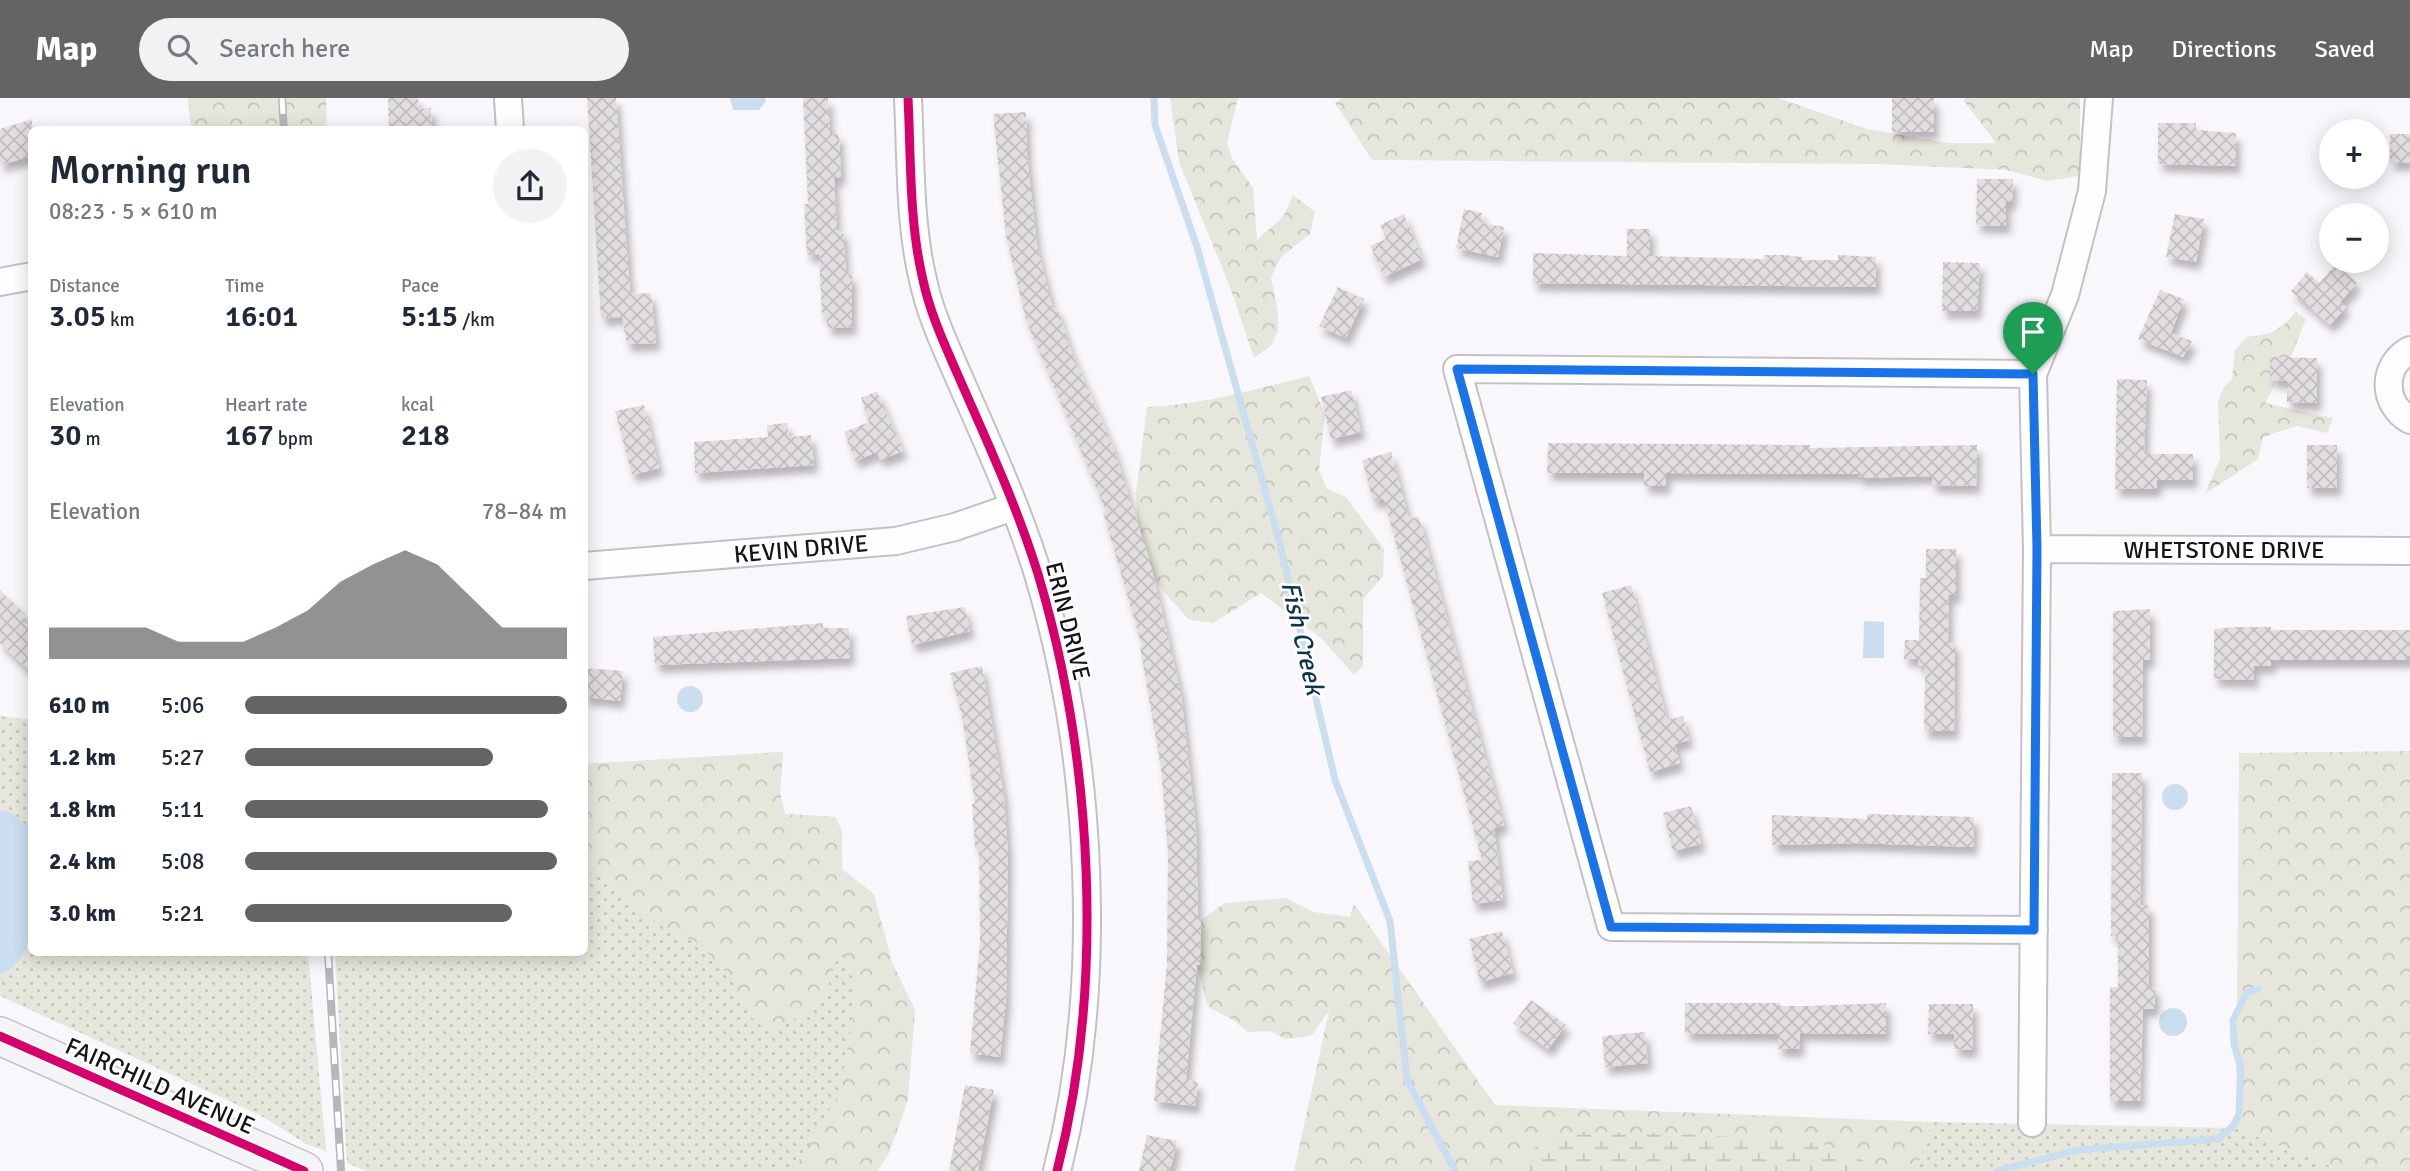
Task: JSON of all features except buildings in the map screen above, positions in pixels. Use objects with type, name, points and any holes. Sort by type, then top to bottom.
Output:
[{"type":"main road","name":"FAIRCHILD AVENUE","points":[[0,1036],[304,1171]]},
{"type":"street","points":[[508,98],[510,126]]},
{"type":"street","name":"ERIN DRIVE","points":[[908,98],[922,279],[942,341],[1013,507],[1037,572],[1062,663],[1074,746],[1088,913],[1070,1119],[1057,1171]]},
{"type":"street","points":[[2032,1123],[2037,549],[2033,374],[2065,295],[2092,191],[2099,98]]},
{"type":"street","points":[[0,282],[28,277]]},
{"type":"street","points":[[2410,350],[2393,365],[2388,391],[2392,404],[2410,420]]},
{"type":"street","points":[[2033,374],[1457,369],[1611,927],[2034,930]]},
{"type":"street","name":"KEVIN DRIVE","points":[[588,566],[896,541],[955,527],[1013,507]]},
{"type":"street","name":"WHETSTONE DRIVE","points":[[2037,549],[2410,551]]},
{"type":"green space","points":[[188,98],[326,98],[327,126],[191,126]]},
{"type":"green space","points":[[1170,98],[1238,98],[1227,143],[1232,158],[1253,188],[1257,240],[1283,217],[1293,195],[1315,212],[1310,234],[1281,257],[1271,277],[1278,313],[1278,331],[1271,346],[1254,358],[1230,287],[1179,162]]},
{"type":"green space","points":[[1342,98],[1778,98],[1867,129],[1949,143],[1996,143],[1964,101],[1965,98],[2080,98],[2080,176],[2047,181],[2007,170],[1879,164],[1372,160],[1335,103]]},
{"type":"green space","points":[[2296,312],[2306,319],[2293,352],[2265,403],[2333,418],[2327,433],[2296,426],[2263,437],[2258,459],[2205,494],[2220,459],[2218,401],[2224,387],[2232,379],[2235,350],[2247,337],[2271,333]]},
{"type":"green space","points":[[1309,376],[1325,414],[1319,470],[1327,489],[1346,497],[1384,549],[1383,576],[1363,599],[1363,666],[1354,675],[1323,640],[1261,593],[1213,623],[1189,620],[1140,564],[1136,493],[1147,407],[1209,400]]},
{"type":"green space","points":[[0,716],[28,720],[28,956],[308,956],[326,1151],[306,1144],[260,1115],[0,996]]},
{"type":"green space","points":[[2410,751],[2410,1171],[2342,1171],[2236,1128],[2239,753]]},
{"type":"green space","points":[[783,752],[780,793],[785,814],[835,817],[842,831],[843,926],[869,931],[854,1171],[367,1171],[347,1163],[335,956],[588,956],[588,764]]},
{"type":"green space","points":[[783,752],[780,793],[785,814],[835,817],[842,831],[842,869],[874,894],[892,962],[915,1010],[908,1100],[890,1151],[878,1171],[787,1171],[798,1162],[840,1092],[855,1007],[855,984],[840,948],[824,1000],[771,1034],[752,1018],[730,976],[697,943],[646,917],[603,877],[588,871],[588,764]]},
{"type":"green space","points":[[1286,898],[1314,912],[1350,917],[1354,904],[1495,1105],[1932,1122],[1916,1171],[1294,1171],[1329,1011],[1311,1036],[1286,1039],[1270,1031],[1248,1032],[1233,1020],[1208,1007],[1198,969],[1201,920],[1225,903]]},
{"type":"green space","points":[[1932,1122],[2236,1128],[2342,1171],[1916,1171]]},
{"type":"green space","points":[[1566,1132],[1674,1133],[1819,1143],[1852,1154],[1874,1167],[1875,1171],[1520,1171],[1528,1156],[1538,1146]]},
{"type":"water","points":[[730,98],[765,98],[766,101],[759,110],[733,110]]},
{"type":"water","points":[[1864,621],[1884,622],[1884,658],[1863,658]]},
{"type":"water","points":[[690,686],[699,690],[703,699],[699,708],[690,712],[681,708],[677,699],[681,690]]},
{"type":"water","points":[[2175,784],[2184,788],[2188,797],[2184,806],[2175,810],[2166,806],[2162,797],[2166,788]]},
{"type":"water","points":[[0,810],[10,812],[28,827],[28,939],[15,966],[0,974]]},
{"type":"water","points":[[2173,1008],[2183,1012],[2187,1022],[2183,1032],[2173,1036],[2163,1032],[2159,1022],[2163,1012]]},
{"type":"waterway","name":"Fish Creek","points":[[1154,98],[1155,125],[1197,247],[1280,544],[1335,780],[1390,921],[1407,1080],[1455,1171]]},
{"type":"waterway","points":[[1997,1171],[2077,1150],[2218,1139],[2233,1126],[2239,1114],[2241,1068],[2234,1045],[2233,1020],[2247,992],[2258,989]]},
{"type":"railway","points":[[282,98],[284,126]]},
{"type":"railway","points":[[328,956],[341,1171]]},
{"type":"cycle path","points":[[908,98],[913,212],[918,258],[926,292],[942,339],[1030,549],[1057,645],[1071,719],[1081,795],[1087,949],[1082,1025],[1072,1099],[1057,1171]]},
{"type":"cycle path","points":[[2033,374],[1457,369],[1611,927],[2034,930]]},
{"type":"cycle path","points":[[0,1036],[304,1171]]},
{"type":"route","points":[[1457,369],[2033,374],[2037,549],[2034,930],[1611,927],[1457,369]]}]
